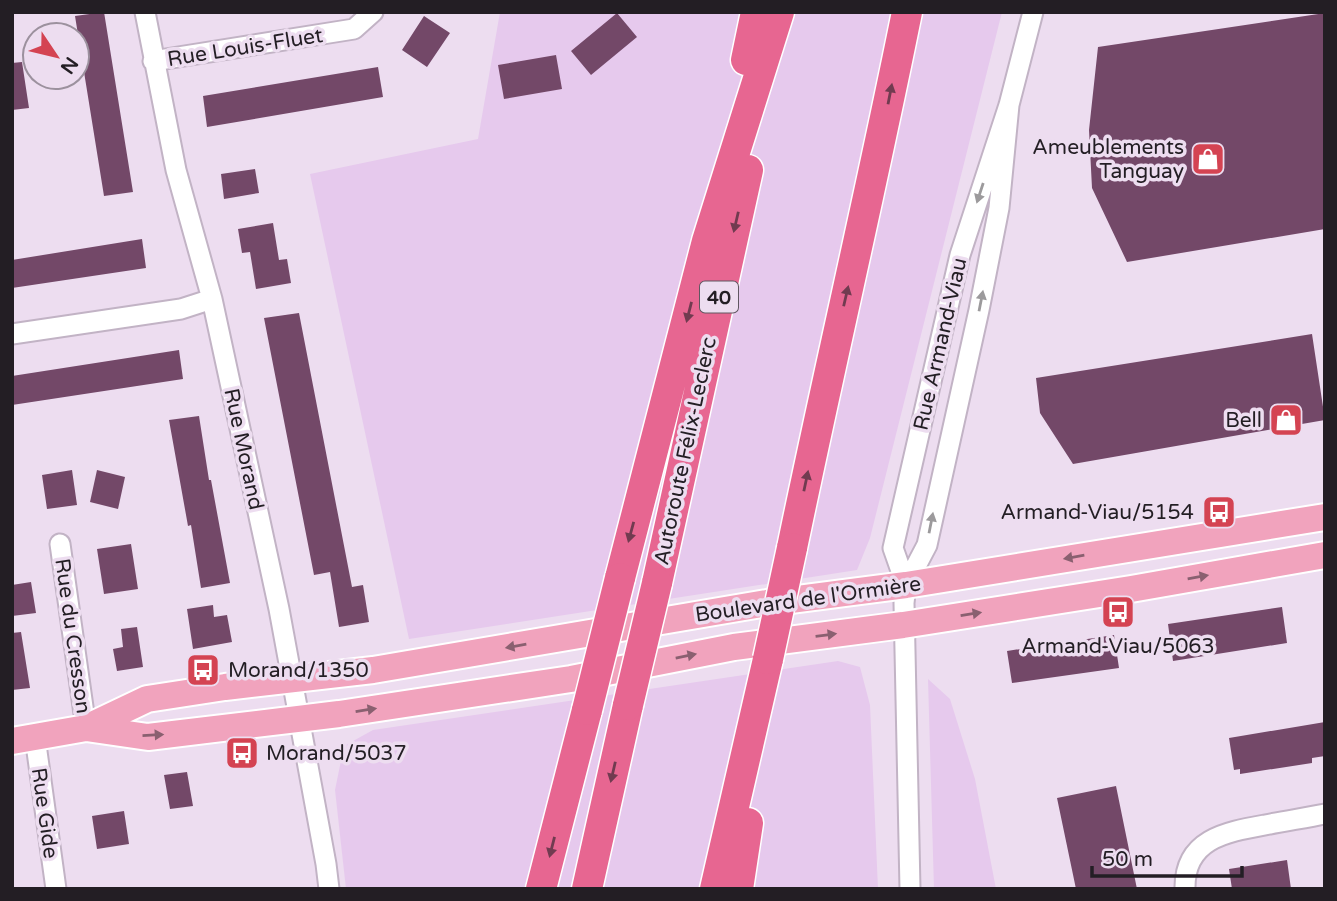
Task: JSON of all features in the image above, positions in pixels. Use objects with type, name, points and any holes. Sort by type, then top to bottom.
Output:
[{"type":"highway","points":[[541,889],[707,241],[756,12]]},
{"type":"highway","points":[[707,241],[781,12]]},
{"type":"highway","name":"Autoroute Félix-Leclerc","points":[[587,889],[657,583],[781,12]]},
{"type":"highway","points":[[715,889],[877,161],[906,12]]},
{"type":"highway","points":[[738,889],[767,710],[768,659]]},
{"type":"main road","name":"Boulevard de l'Ormière","points":[[86,728],[147,699],[373,670],[767,603],[906,586],[1325,517]]},
{"type":"main road","name":"Boulevard de l'Ormière","points":[[86,728],[148,737],[298,719],[571,679],[734,647],[903,625],[1325,555]]},
{"type":"main road","points":[[24,739],[86,728]]},
{"type":"street","name":"Rue Morand","points":[[145,12],[176,170],[212,299],[279,608],[328,889]]},
{"type":"street","name":"Rue Louis-Fluet","points":[[153,61],[354,29],[373,12]]},
{"type":"street","name":"Rue Armand-Viau","points":[[906,586],[893,548],[960,255],[1009,105],[1033,12]]},
{"type":"street","name":"Rue Armand-Viau","points":[[910,889],[903,625],[906,586],[927,545],[979,310],[999,208],[1009,105]]},
{"type":"street","points":[[12,334],[181,309],[212,299]]},
{"type":"street","name":"Rue du Cresson","points":[[60,544],[86,728]]},
{"type":"street","name":"Rue Gide","points":[[24,739],[56,889]]},
{"type":"street","points":[[1185,889],[1184,877],[1192,858],[1203,844],[1225,832],[1325,814]]},
{"type":"shaded area","points":[[500,12],[1002,12],[870,538],[857,570],[409,639],[310,174],[478,139]]},
{"type":"shaded area","points":[[838,661],[860,667],[870,705],[878,889],[346,889],[335,790],[344,746],[373,730]]},
{"type":"shaded area","points":[[928,679],[950,699],[975,779],[996,889],[934,889]]},
{"type":"building","points":[[104,12],[133,192],[104,196],[87,91],[91,91],[91,21],[76,21],[75,16]]},
{"type":"building","points":[[617,13],[637,37],[591,75],[571,51]]},
{"type":"building","name":"Ameublements Tanguay","points":[[1325,13],[1325,229],[1127,262],[1092,188],[1089,130],[1098,47]]},
{"type":"building","points":[[424,16],[450,33],[427,67],[402,50]]},
{"type":"building","points":[[556,55],[562,89],[504,99],[498,65]]},
{"type":"building","points":[[21,62],[21,91],[26,91],[29,108],[12,110],[12,63]]},
{"type":"building","points":[[378,67],[383,97],[207,127],[203,96]]},
{"type":"building","points":[[255,169],[259,193],[224,199],[221,174]]},
{"type":"building","points":[[273,223],[279,260],[287,259],[291,283],[256,289],[250,252],[242,253],[238,229]]},
{"type":"building","points":[[142,239],[146,268],[12,288],[12,260]]},
{"type":"building","points":[[299,313],[352,587],[363,585],[369,622],[339,627],[330,572],[314,575],[264,318]]},
{"type":"building","points":[[1312,334],[1325,420],[1073,464],[1040,413],[1036,378]]},
{"type":"building","points":[[179,350],[183,379],[12,405],[12,376]]},
{"type":"building","points":[[199,416],[230,583],[201,588],[169,420]]},
{"type":"building","points":[[72,470],[77,505],[47,509],[42,475]]},
{"type":"building","points":[[97,470],[125,477],[118,509],[90,502]]},
{"type":"building","points":[[131,544],[138,589],[104,594],[97,549]]},
{"type":"building","points":[[31,582],[36,613],[12,616],[12,585]]},
{"type":"building","points":[[213,605],[214,617],[227,615],[232,642],[193,649],[187,609]]},
{"type":"building","points":[[1282,607],[1287,643],[1173,661],[1168,624]]},
{"type":"building","points":[[137,627],[143,667],[117,671],[113,649],[123,647],[121,629]]},
{"type":"building","points":[[21,632],[30,688],[12,690],[12,633]]},
{"type":"building","points":[[1114,635],[1119,668],[1012,683],[1007,651]]},
{"type":"building","points":[[1325,722],[1325,756],[1312,758],[1312,763],[1240,774],[1240,769],[1234,770],[1229,738]]},
{"type":"building","points":[[187,772],[193,806],[170,809],[164,775]]},
{"type":"building","points":[[1116,786],[1137,889],[1076,889],[1057,798]]},
{"type":"building","points":[[124,811],[129,844],[97,849],[92,816]]},
{"type":"building","points":[[1287,860],[1291,889],[1232,889],[1229,869]]},
{"type":"place","name":"Ameublements Tanguay","points":[[1208,159]]},
{"type":"place","name":"Bell","points":[[1286,420]]},
{"type":"place","name":"Armand-Viau/5154","points":[[1219,512]]},
{"type":"place","name":"Armand-Viau/5063","points":[[1118,612]]},
{"type":"place","name":"Morand/1350","points":[[203,670]]},
{"type":"place","name":"Morand/5037","points":[[242,753]]}]
